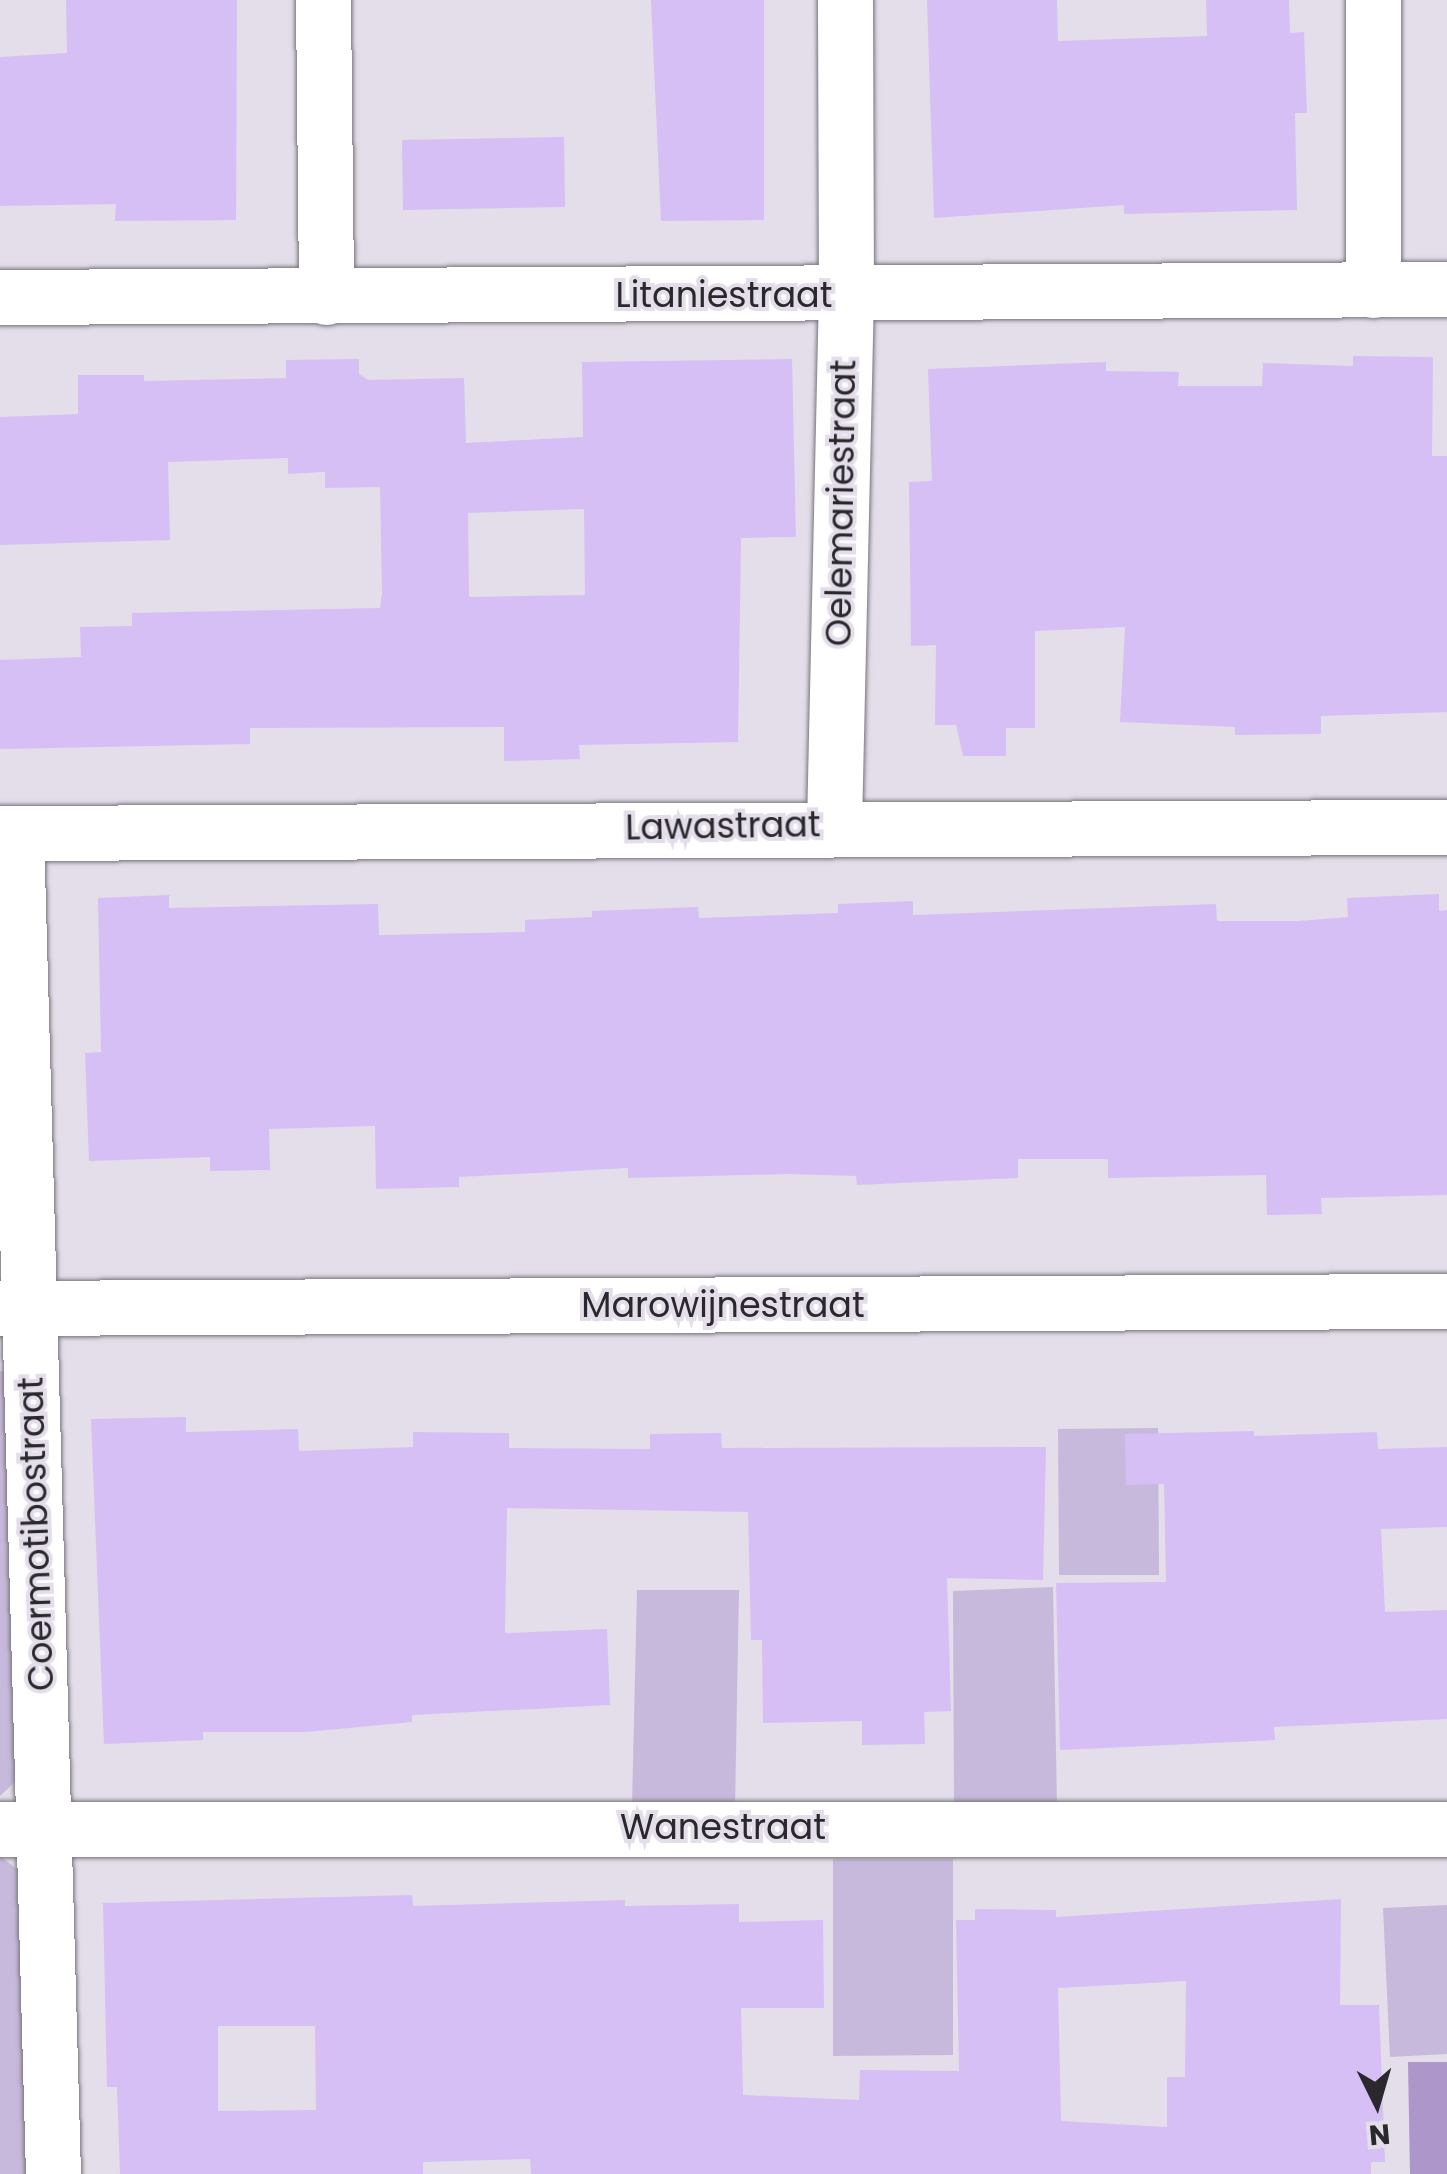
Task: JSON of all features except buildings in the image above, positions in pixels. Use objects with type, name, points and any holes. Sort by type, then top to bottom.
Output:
[{"type":"street","points":[[323,0],[326,297]]},
{"type":"street","name":"Oelemariestraat","points":[[834,825],[846,294],[845,0]]},
{"type":"street","points":[[1373,0],[1373,290]]},
{"type":"street","name":"Litaniestraat","points":[[0,297],[1447,289]]},
{"type":"street","name":"Lawastraat","points":[[8,833],[834,825],[1447,827]]},
{"type":"street","name":"Coermotibostraat","points":[[8,833],[23,1827],[54,2174]]},
{"type":"street","name":"Marowijnestraat","points":[[14,1308],[1447,1300]]},
{"type":"street","name":"Wanestraat","points":[[23,1827],[1447,1829]]},
{"type":"shaded area","points":[[0,1371],[18,1371],[16,1781],[0,1796]]},
{"type":"shaded area","points":[[1158,1428],[1159,1575],[1059,1575],[1058,1429]]},
{"type":"shaded area","points":[[1053,1587],[1057,1807],[954,1808],[953,1591]]},
{"type":"shaded area","points":[[637,1590],[739,1590],[735,1807],[632,1806]]},
{"type":"shaded area","points":[[0,1856],[27,1877],[38,2174],[0,2174]]},
{"type":"shaded area","points":[[833,1859],[953,1859],[953,2055],[833,2056]]},
{"type":"shaded area","points":[[1447,1905],[1447,2054],[1390,2057],[1383,1908]]},
{"type":"shaded area","points":[[1408,2062],[1447,2062],[1447,2174],[1410,2174]]}]
